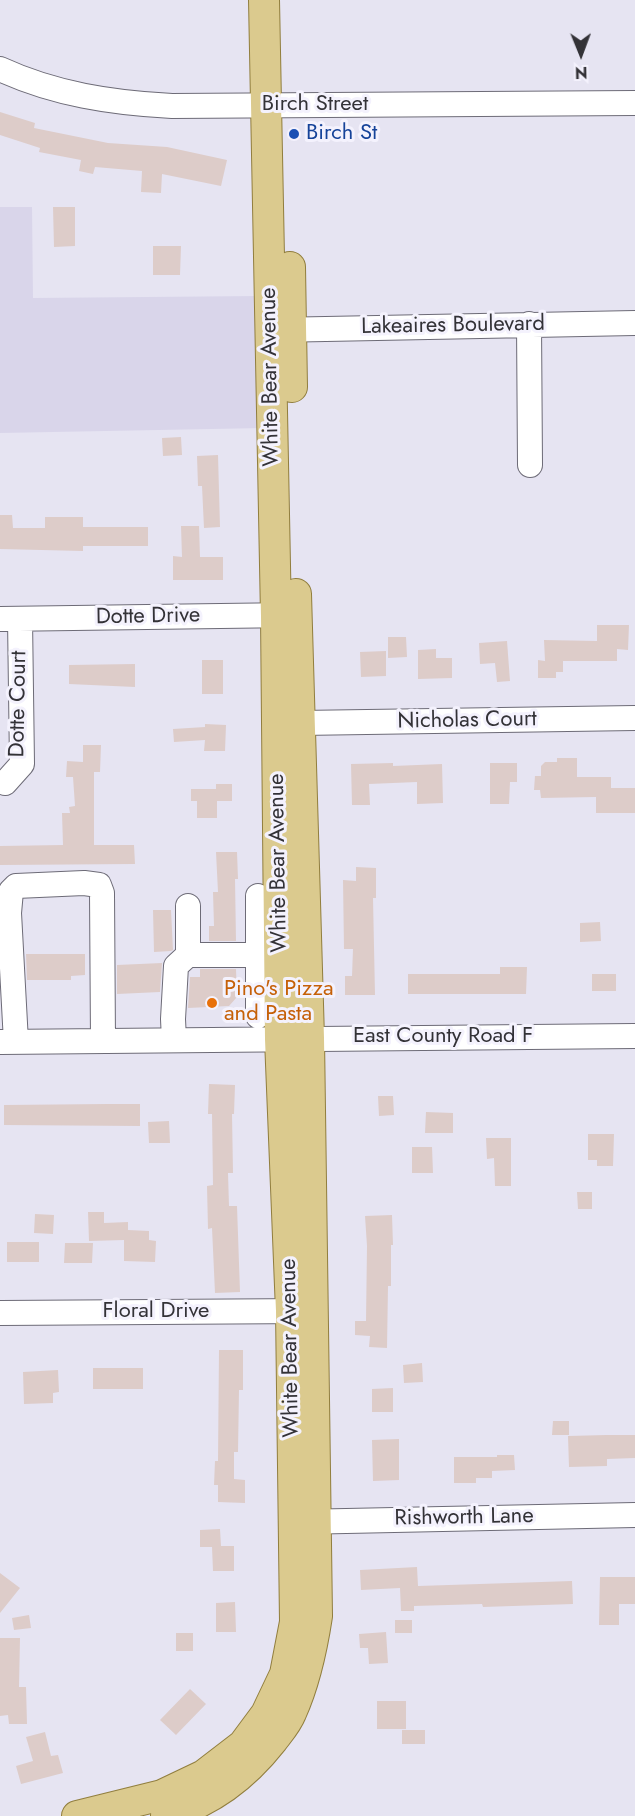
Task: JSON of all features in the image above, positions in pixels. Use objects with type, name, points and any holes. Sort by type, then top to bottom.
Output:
[{"type":"main road","name":"White Bear Avenue","points":[[166,1816],[188,1809],[212,1797],[235,1779],[256,1761],[290,1716],[310,1660],[317,1616],[305,1522],[276,105],[264,0]]},
{"type":"main road","name":"White Bear Avenue","points":[[276,105],[284,0]]},
{"type":"main road","name":"White Bear Avenue","points":[[286,616],[300,723],[295,1038]]},
{"type":"main road","name":"White Bear Avenue","points":[[77,1816],[162,1795],[204,1775],[243,1745],[266,1714],[285,1674],[295,1622],[305,1522]]},
{"type":"street","name":"Birch Street","points":[[0,69],[47,87],[89,98],[129,104],[172,106],[635,103]]},
{"type":"street","name":"Lakeaires Boulevard","points":[[281,330],[635,323]]},
{"type":"street","points":[[529,324],[530,465]]},
{"type":"street","name":"Dotte Drive","points":[[10,619],[286,616]]},
{"type":"street","name":"Dotte Court","points":[[5,783],[22,764],[10,619]]},
{"type":"street","name":"Nicholas Court","points":[[300,723],[635,718]]},
{"type":"street","points":[[8,1042],[11,891],[16,886],[84,883],[99,885],[102,893],[103,1041]]},
{"type":"street","points":[[258,896],[258,1016]]},
{"type":"street","points":[[188,906],[188,955]]},
{"type":"street","points":[[174,1040],[176,966],[188,955],[258,955]]},
{"type":"street","name":"East County Road F","points":[[8,1042],[635,1036]]},
{"type":"street","name":"Floral Drive","points":[[0,1313],[301,1311]]},
{"type":"street","name":"Rishworth Lane","points":[[305,1522],[635,1515]]},
{"type":"shaded area","points":[[0,207],[32,207],[33,298],[260,296],[264,428],[0,433]]},
{"type":"building","points":[[0,112],[35,123],[34,128],[108,143],[167,147],[227,160],[221,186],[162,174],[161,193],[141,192],[142,171],[95,167],[93,174],[79,171],[81,160],[39,152],[40,148],[0,135]]},
{"type":"building","points":[[53,207],[75,207],[75,246],[54,247]]},
{"type":"building","points":[[153,246],[181,246],[180,275],[153,275]]},
{"type":"building","points":[[181,437],[182,455],[163,456],[162,438]]},
{"type":"building","points":[[218,455],[220,527],[204,528],[202,486],[198,486],[197,456]]},
{"type":"building","points":[[0,515],[12,515],[13,528],[45,528],[45,517],[83,517],[83,527],[148,527],[148,546],[83,546],[83,551],[0,549]]},
{"type":"building","points":[[181,526],[199,526],[200,557],[223,557],[223,580],[173,580],[173,556],[182,557]]},
{"type":"building","points":[[597,625],[629,625],[628,650],[617,649],[617,661],[563,661],[563,672],[556,672],[556,678],[538,678],[538,660],[545,661],[544,640],[597,641]]},
{"type":"building","points":[[388,637],[406,637],[407,657],[388,658]]},
{"type":"building","points":[[507,641],[510,681],[497,682],[495,663],[480,664],[479,643]]},
{"type":"building","points":[[436,649],[436,658],[452,658],[452,678],[418,679],[418,650]]},
{"type":"building","points":[[386,651],[386,676],[361,677],[360,652]]},
{"type":"building","points":[[202,660],[223,660],[223,694],[202,694]]},
{"type":"building","points":[[135,664],[135,687],[69,684],[69,665]]},
{"type":"building","points":[[205,724],[226,725],[225,751],[204,751],[205,740],[174,742],[173,729],[205,727]]},
{"type":"building","points":[[83,745],[101,745],[100,772],[94,772],[94,845],[134,845],[135,864],[0,865],[0,846],[63,845],[62,813],[70,813],[69,807],[75,806],[73,777],[66,777],[67,761],[83,762]]},
{"type":"building","points":[[557,758],[577,758],[577,777],[611,777],[611,788],[635,788],[635,813],[596,813],[596,797],[541,798],[540,790],[534,790],[535,776],[541,776],[541,766],[545,762],[557,762]]},
{"type":"building","points":[[393,763],[393,766],[442,764],[443,803],[417,804],[417,782],[369,784],[370,805],[352,805],[351,764]]},
{"type":"building","points":[[490,763],[517,763],[517,782],[510,782],[509,804],[490,804]]},
{"type":"building","points":[[216,784],[232,784],[232,801],[217,801],[217,818],[197,818],[197,801],[191,801],[191,789],[216,789]]},
{"type":"building","points":[[216,852],[237,852],[236,941],[209,941],[209,926],[214,926],[213,892],[218,892]]},
{"type":"building","points":[[356,867],[376,868],[376,898],[373,898],[375,995],[345,995],[345,976],[352,976],[353,949],[344,949],[343,880],[356,881]]},
{"type":"building","points":[[153,910],[171,910],[173,950],[171,951],[154,952]]},
{"type":"building","points":[[600,922],[601,941],[580,942],[580,923]]},
{"type":"building","points":[[26,954],[85,954],[85,975],[71,976],[71,980],[27,980]]},
{"type":"building","points":[[162,963],[160,992],[117,994],[117,965]]},
{"type":"building","points":[[500,967],[527,967],[526,994],[408,994],[408,974],[500,974]]},
{"type":"building","points":[[200,969],[236,969],[237,997],[229,1006],[188,1008],[190,977],[200,977]]},
{"type":"building","points":[[592,974],[616,974],[616,991],[592,991]]},
{"type":"building","points":[[209,1084],[235,1085],[234,1114],[232,1114],[233,1173],[228,1173],[229,1206],[237,1206],[240,1292],[215,1293],[212,1228],[208,1229],[207,1186],[213,1185],[212,1114],[208,1114]]},
{"type":"building","points":[[378,1096],[393,1096],[394,1115],[379,1116]]},
{"type":"building","points":[[140,1104],[140,1126],[4,1125],[4,1105]]},
{"type":"building","points":[[426,1112],[453,1113],[453,1133],[425,1133]]},
{"type":"building","points":[[169,1121],[170,1143],[149,1143],[148,1122]]},
{"type":"building","points":[[588,1134],[614,1134],[613,1166],[597,1166],[597,1160],[588,1160]]},
{"type":"building","points":[[486,1138],[511,1138],[511,1186],[495,1186],[494,1158],[487,1159]]},
{"type":"building","points":[[412,1147],[432,1147],[433,1173],[412,1173]]},
{"type":"building","points":[[577,1192],[592,1192],[592,1209],[578,1209]]},
{"type":"building","points":[[88,1212],[104,1212],[104,1223],[128,1222],[128,1230],[149,1231],[149,1240],[156,1241],[155,1262],[124,1261],[124,1240],[89,1241]]},
{"type":"building","points":[[35,1214],[54,1215],[53,1234],[34,1233]]},
{"type":"building","points":[[392,1215],[393,1245],[391,1245],[391,1286],[388,1286],[387,1348],[369,1347],[370,1336],[355,1335],[355,1321],[366,1321],[365,1216]]},
{"type":"building","points":[[7,1242],[39,1242],[39,1262],[7,1262]]},
{"type":"building","points":[[65,1243],[93,1243],[92,1263],[64,1263]]},
{"type":"building","points":[[219,1350],[243,1350],[243,1390],[239,1390],[238,1452],[234,1452],[234,1479],[245,1480],[245,1503],[218,1502],[218,1485],[214,1485],[215,1461],[218,1461]]},
{"type":"building","points":[[422,1363],[423,1382],[404,1383],[403,1365]]},
{"type":"building","points":[[93,1368],[143,1368],[143,1389],[93,1389]]},
{"type":"building","points":[[58,1370],[59,1392],[53,1393],[53,1403],[24,1404],[23,1372]]},
{"type":"building","points":[[393,1388],[393,1412],[372,1412],[372,1389]]},
{"type":"building","points":[[553,1421],[569,1421],[569,1435],[552,1435]]},
{"type":"building","points":[[635,1435],[635,1458],[607,1459],[607,1466],[569,1467],[568,1436]]},
{"type":"building","points":[[399,1439],[399,1480],[373,1481],[372,1440]]},
{"type":"building","points":[[497,1455],[514,1455],[515,1470],[492,1471],[492,1478],[476,1478],[476,1483],[454,1483],[454,1457],[497,1457]]},
{"type":"building","points":[[220,1529],[221,1546],[234,1546],[234,1571],[213,1571],[212,1547],[200,1547],[200,1530]]},
{"type":"building","points":[[417,1567],[418,1586],[572,1581],[573,1604],[483,1607],[482,1604],[414,1606],[414,1611],[401,1611],[400,1588],[361,1590],[360,1570]]},
{"type":"building","points":[[0,1573],[20,1588],[0,1613]]},
{"type":"building","points":[[600,1577],[635,1577],[635,1604],[619,1604],[619,1625],[599,1625]]},
{"type":"building","points":[[235,1602],[236,1632],[216,1632],[216,1603]]},
{"type":"building","points":[[29,1615],[31,1628],[14,1630],[12,1618]]},
{"type":"building","points":[[395,1620],[412,1620],[412,1633],[395,1633]]},
{"type":"building","points":[[386,1632],[388,1663],[369,1664],[368,1648],[360,1648],[359,1634]]},
{"type":"building","points":[[176,1633],[193,1633],[193,1651],[176,1651]]},
{"type":"building","points":[[0,1638],[20,1638],[19,1687],[26,1687],[27,1724],[9,1724],[8,1715],[0,1716]]},
{"type":"building","points":[[190,1689],[206,1704],[176,1735],[160,1720]]},
{"type":"building","points":[[377,1701],[406,1701],[406,1729],[377,1729]]},
{"type":"building","points":[[402,1730],[425,1730],[425,1744],[402,1744]]},
{"type":"building","points":[[45,1732],[51,1756],[58,1755],[63,1773],[21,1784],[16,1766],[33,1761],[26,1737]]},
{"type":"place","name":"Birch St","points":[[294,134]]},
{"type":"place","name":"Pino's Pizza and Pasta","points":[[212,1003]]}]
